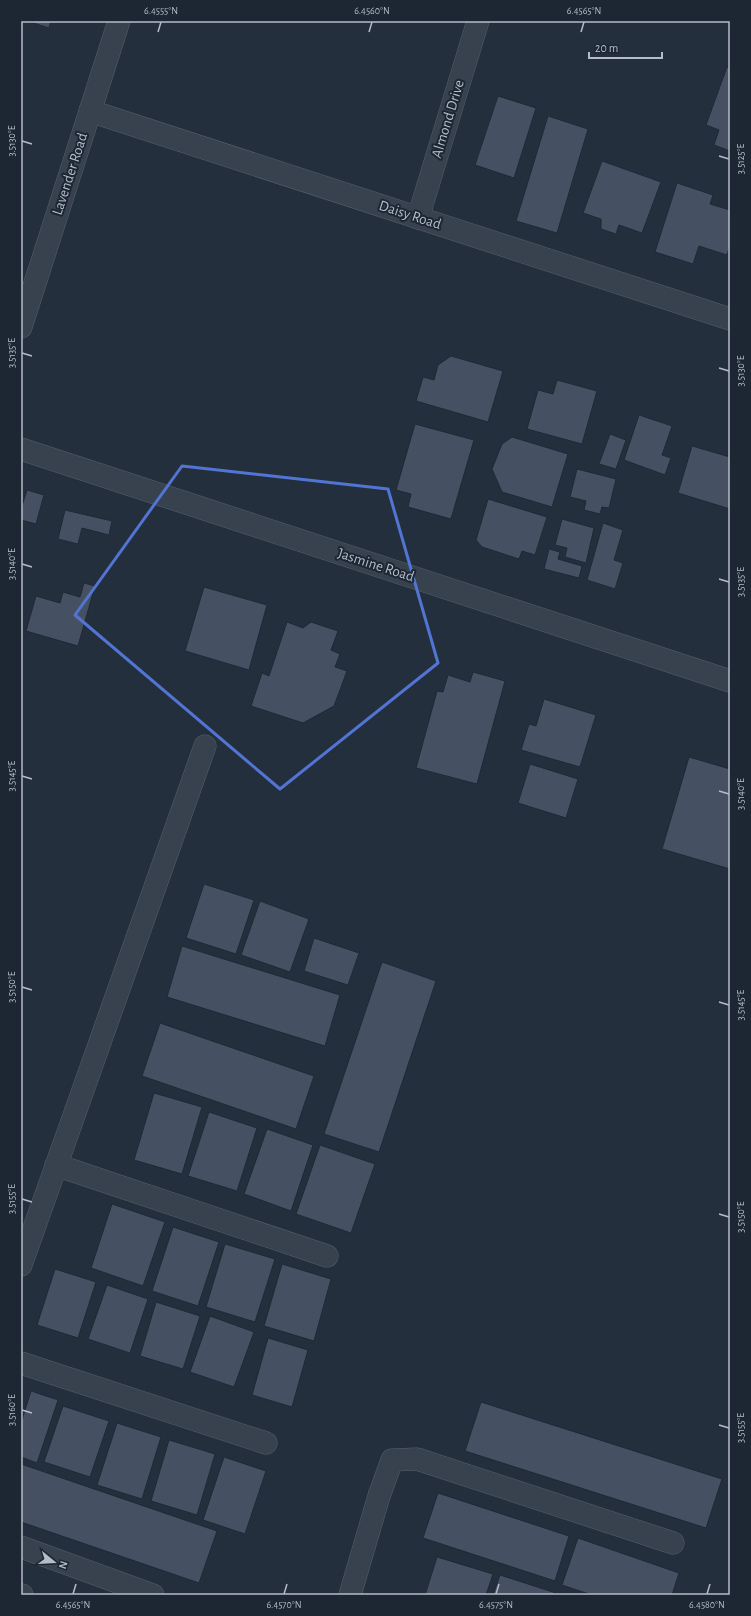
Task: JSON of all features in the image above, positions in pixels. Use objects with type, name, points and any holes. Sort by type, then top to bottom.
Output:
[{"type":"street","name":"Lavender Road","points":[[21,326],[120,21]]},
{"type":"street","name":"Almond Drive","points":[[418,218],[478,21]]},
{"type":"street","name":"Daisy Road","points":[[90,111],[730,319]]},
{"type":"street","name":"Jasmine Road","points":[[21,449],[730,681]]},
{"type":"street","points":[[21,1265],[205,746]]},
{"type":"street","points":[[56,1165],[327,1256]]},
{"type":"street","points":[[21,1363],[266,1443]]},
{"type":"street","points":[[350,1595],[378,1496],[392,1460],[417,1458],[673,1543]]},
{"type":"street","points":[[21,1547],[153,1595]]},
{"type":"highlighted area","points":[[182,466],[388,489],[438,663],[280,789],[75,615]]},
{"type":"building","points":[[27,21],[51,21],[49,28]]},
{"type":"building","points":[[727,67],[730,69],[730,151],[714,145],[719,130],[706,125]]},
{"type":"building","points":[[498,96],[536,108],[514,178],[475,165]]},
{"type":"building","points":[[548,116],[588,129],[557,233],[516,221]]},
{"type":"building","points":[[602,161],[661,182],[642,233],[619,225],[616,234],[601,229],[601,219],[583,213]]},
{"type":"building","points":[[677,183],[713,195],[710,204],[730,210],[730,245],[727,255],[699,246],[693,264],[655,252]]},
{"type":"building","points":[[451,356],[503,371],[488,422],[416,401],[423,377],[434,380],[438,365]]},
{"type":"building","points":[[557,380],[597,391],[582,444],[527,429],[538,390],[553,394]]},
{"type":"building","points":[[639,415],[672,426],[662,455],[671,458],[665,475],[624,460]]},
{"type":"building","points":[[415,424],[474,440],[451,519],[408,507],[411,494],[396,490]]},
{"type":"building","points":[[610,434],[626,440],[616,469],[599,464]]},
{"type":"building","points":[[512,437],[568,454],[552,507],[502,492],[492,469],[502,444]]},
{"type":"building","points":[[692,446],[730,457],[730,509],[678,493]]},
{"type":"building","points":[[577,469],[616,479],[609,508],[602,507],[600,514],[584,510],[586,501],[570,497]]},
{"type":"building","points":[[27,490],[44,495],[36,524],[21,520],[21,509]]},
{"type":"building","points":[[488,499],[547,517],[535,555],[522,551],[519,559],[482,547],[476,540]]},
{"type":"building","points":[[65,510],[112,521],[109,535],[82,528],[78,544],[58,539]]},
{"type":"building","points":[[562,519],[594,528],[586,563],[565,557],[567,548],[555,545]]},
{"type":"building","points":[[603,523],[623,530],[614,560],[623,563],[615,589],[587,580]]},
{"type":"building","points":[[549,549],[560,552],[558,559],[582,566],[579,578],[544,569]]},
{"type":"building","points":[[84,583],[95,586],[78,646],[26,631],[36,596],[60,603],[63,592],[80,597]]},
{"type":"building","points":[[204,587],[267,605],[249,670],[185,651]]},
{"type":"building","points":[[287,622],[303,628],[311,622],[338,631],[331,650],[340,654],[335,667],[347,671],[334,706],[303,723],[251,706],[262,673],[269,676]]},
{"type":"building","points":[[473,672],[505,681],[477,784],[416,768],[437,691],[443,692],[448,675],[470,682]]},
{"type":"building","points":[[544,699],[596,715],[580,767],[521,750],[529,724],[536,726]]},
{"type":"building","points":[[689,757],[730,769],[730,869],[662,849]]},
{"type":"building","points":[[530,764],[578,779],[566,818],[518,803]]},
{"type":"building","points":[[204,884],[254,900],[236,954],[186,938]]},
{"type":"building","points":[[260,901],[309,919],[290,972],[241,955]]},
{"type":"building","points":[[314,938],[359,953],[348,985],[304,971]]},
{"type":"building","points":[[182,946],[340,995],[325,1046],[167,997]]},
{"type":"building","points":[[382,962],[436,981],[379,1152],[324,1134]]},
{"type":"building","points":[[160,1023],[314,1076],[296,1129],[142,1076]]},
{"type":"building","points":[[154,1093],[202,1107],[182,1174],[134,1160]]},
{"type":"building","points":[[209,1112],[257,1128],[237,1191],[188,1176]]},
{"type":"building","points":[[267,1129],[313,1145],[291,1211],[244,1194]]},
{"type":"building","points":[[320,1145],[375,1164],[351,1233],[296,1214]]},
{"type":"building","points":[[112,1204],[165,1222],[143,1286],[91,1268]]},
{"type":"building","points":[[173,1227],[219,1242],[198,1306],[152,1291]]},
{"type":"building","points":[[225,1244],[275,1259],[255,1322],[206,1307]]},
{"type":"building","points":[[282,1264],[331,1279],[314,1341],[264,1326]]},
{"type":"building","points":[[55,1269],[96,1282],[78,1338],[37,1325]]},
{"type":"building","points":[[107,1285],[148,1299],[130,1353],[88,1339]]},
{"type":"building","points":[[156,1302],[200,1316],[183,1369],[140,1356]]},
{"type":"building","points":[[210,1316],[254,1332],[234,1387],[190,1372]]},
{"type":"building","points":[[268,1338],[308,1350],[292,1407],[252,1395]]},
{"type":"building","points":[[31,1391],[58,1400],[37,1463],[21,1457],[21,1423]]},
{"type":"building","points":[[481,1402],[722,1479],[706,1528],[465,1451]]},
{"type":"building","points":[[63,1406],[109,1421],[90,1477],[44,1462]]},
{"type":"building","points":[[117,1423],[161,1437],[142,1499],[97,1485]]},
{"type":"building","points":[[169,1440],[215,1454],[197,1515],[151,1501]]},
{"type":"building","points":[[224,1457],[266,1471],[245,1534],[203,1520]]},
{"type":"building","points":[[21,1464],[217,1531],[199,1583],[21,1522]]},
{"type":"building","points":[[438,1493],[569,1536],[555,1581],[423,1538]]},
{"type":"building","points":[[578,1538],[679,1573],[672,1595],[592,1595],[562,1585]]},
{"type":"building","points":[[437,1557],[493,1574],[486,1595],[425,1595]]},
{"type":"building","points":[[500,1575],[556,1593],[555,1595],[493,1595]]}]
